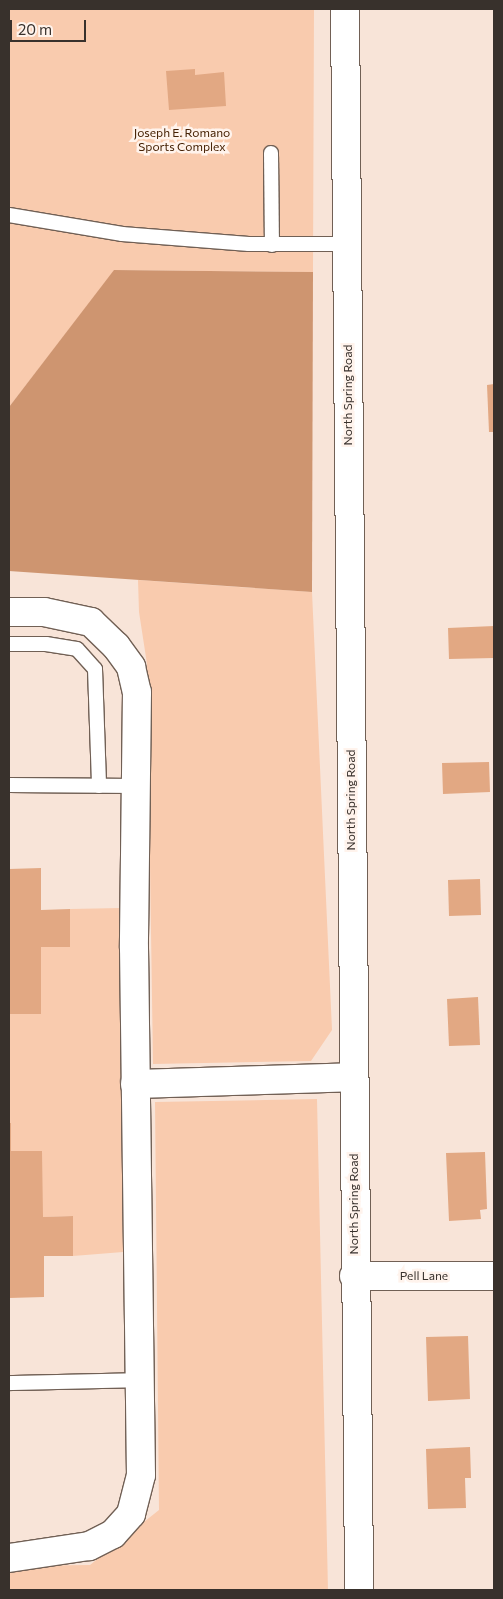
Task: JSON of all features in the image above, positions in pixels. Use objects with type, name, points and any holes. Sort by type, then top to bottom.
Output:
[{"type":"street","name":"North Spring Road","points":[[345,9],[354,1276],[359,1590]]},
{"type":"street","points":[[9,612],[44,612],[91,622],[116,646],[131,667],[137,692],[135,1084],[141,1475],[131,1514],[114,1534],[89,1546],[9,1558]]},
{"type":"street","points":[[135,1084],[353,1077]]},
{"type":"street","name":"Pell Lane","points":[[354,1276],[494,1276]]},
{"type":"lane","points":[[271,153],[272,244]]},
{"type":"lane","points":[[9,215],[122,234],[272,244],[347,244]]},
{"type":"lane","points":[[9,644],[46,644],[77,649],[95,669],[99,786]]},
{"type":"lane","points":[[9,785],[136,786]]},
{"type":"lane","points":[[9,1382],[139,1380]]},
{"type":"green space","name":"Joseph E. Romano Sports Complex","points":[[9,9],[314,9],[313,272],[115,270],[9,407]]},
{"type":"green space","points":[[138,580],[312,592],[332,1030],[311,1061],[153,1064],[147,664],[139,612]]},
{"type":"green space","points":[[121,908],[123,1252],[73,1256],[73,1216],[43,1217],[11,1151],[11,1123],[9,1123],[9,1014],[41,1014],[41,947],[70,947],[70,909]]},
{"type":"green space","points":[[317,1099],[328,1590],[9,1590],[9,1566],[90,1565],[159,1510],[155,1102]]},
{"type":"shaded area","points":[[114,270],[313,272],[312,592],[9,571],[9,407]]},
{"type":"building","points":[[195,69],[195,75],[224,72],[226,106],[169,110],[166,71]]},
{"type":"building","points":[[494,384],[494,432],[489,432],[487,385]]},
{"type":"building","points":[[494,626],[494,658],[449,659],[448,628]]},
{"type":"building","points":[[489,762],[490,792],[443,794],[442,763]]},
{"type":"building","points":[[41,868],[41,910],[70,909],[70,947],[41,947],[41,1014],[9,1014],[9,869]]},
{"type":"building","points":[[480,879],[481,915],[449,916],[448,880]]},
{"type":"building","points":[[478,997],[480,1045],[449,1046],[447,999]]},
{"type":"building","points":[[9,1123],[11,1123],[11,1151],[42,1151],[43,1217],[73,1216],[73,1256],[44,1256],[44,1297],[9,1298]]},
{"type":"building","points":[[485,1152],[487,1209],[480,1210],[481,1219],[449,1221],[446,1153]]},
{"type":"building","points":[[468,1336],[470,1399],[428,1401],[426,1337]]},
{"type":"building","points":[[470,1447],[471,1478],[465,1478],[466,1508],[428,1509],[426,1449]]}]
